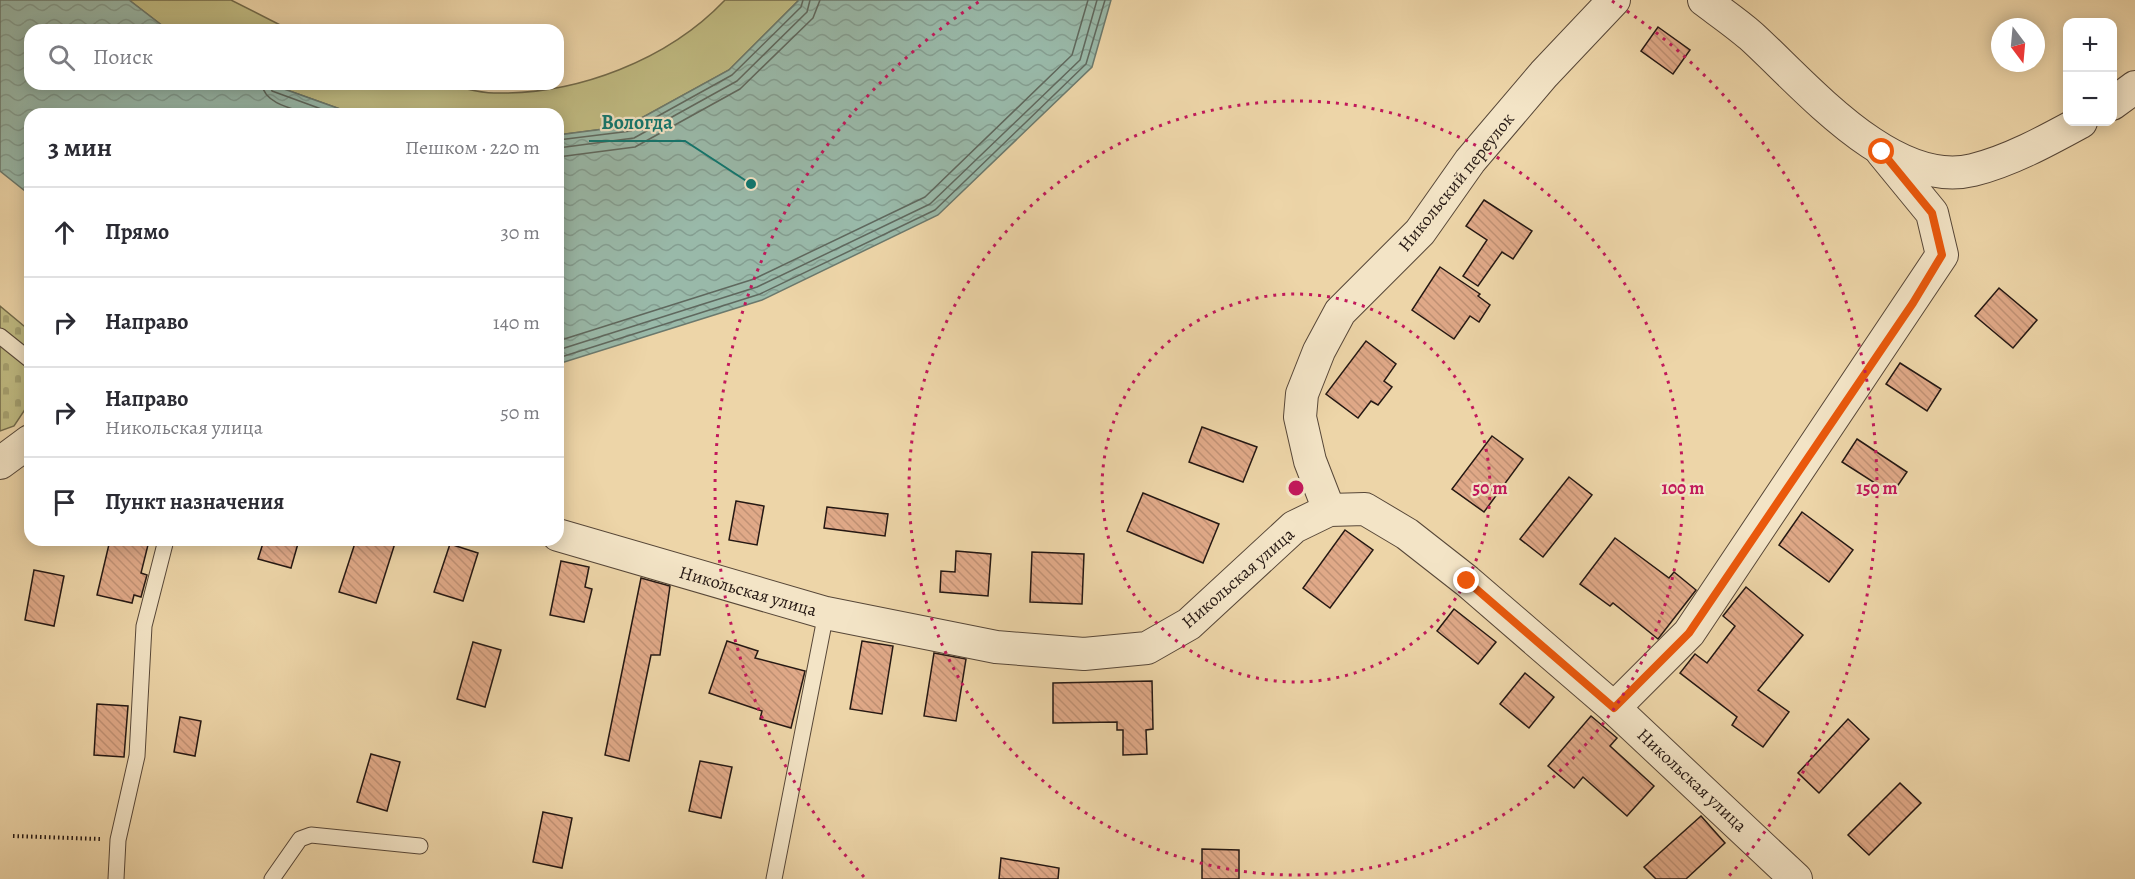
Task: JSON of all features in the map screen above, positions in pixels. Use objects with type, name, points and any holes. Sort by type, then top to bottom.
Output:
[{"type":"street","name":"Никольский переулок","points":[[1329,510],[1310,461],[1300,417],[1302,394],[1319,351],[1340,312],[1420,232],[1470,161],[1544,74],[1614,0]]},
{"type":"street","points":[[1614,708],[1689,633],[1913,303],[1942,255],[1932,213],[1882,152],[1815,98],[1749,35],[1704,0]]},
{"type":"street","points":[[2117,100],[2135,87]]},
{"type":"street","points":[[1882,152],[1925,171],[1972,171],[2024,150],[2073,126]]},
{"type":"street","points":[[0,463],[24,445]]},
{"type":"street","name":"Никольская улица","points":[[564,537],[826,613],[996,647],[1084,654],[1147,648],[1189,624],[1294,527],[1329,510],[1365,509],[1407,534],[1467,581],[1614,708],[1796,879]]},
{"type":"lane","points":[[0,336],[24,355]]},
{"type":"lane","points":[[116,879],[118,840],[137,756],[144,626],[164,546]]},
{"type":"lane","points":[[774,879],[826,613]]},
{"type":"lane","points":[[272,879],[300,839],[311,835],[420,846]]},
{"type":"path","points":[[13,836],[118,840]]},
{"type":"green space","points":[[129,0],[231,0],[278,24],[160,24]]},
{"type":"green space","points":[[725,0],[799,0],[729,70],[627,126],[564,134],[564,108],[337,108],[287,90],[471,90],[494,93],[564,90],[564,86],[619,70],[649,56],[677,40]]},
{"type":"green space","points":[[0,306],[24,326],[24,411],[14,426],[0,431]]},
{"type":"water","points":[[0,0],[129,0],[160,24],[24,24],[24,90],[287,90],[337,108],[24,108],[24,190],[0,171]]},
{"type":"water","points":[[799,0],[1111,0],[1092,67],[938,215],[762,300],[564,362],[564,134],[627,126],[729,70]]},
{"type":"building","points":[[1658,27],[1690,50],[1673,74],[1641,51]]},
{"type":"building","points":[[1484,200],[1532,231],[1513,259],[1502,252],[1478,286],[1463,276],[1487,240],[1466,226]]},
{"type":"building","points":[[1440,267],[1480,294],[1478,296],[1490,305],[1479,322],[1470,316],[1454,339],[1412,310]]},
{"type":"building","points":[[1999,288],[2037,320],[2013,348],[1975,316]]},
{"type":"building","points":[[1366,341],[1396,364],[1384,381],[1392,387],[1378,405],[1371,401],[1358,418],[1326,394]]},
{"type":"building","points":[[1900,363],[1941,389],[1927,411],[1886,384]]},
{"type":"building","points":[[1202,427],[1257,447],[1243,482],[1189,462]]},
{"type":"building","points":[[1492,436],[1523,459],[1484,512],[1452,489]]},
{"type":"building","points":[[1857,439],[1907,472],[1892,494],[1842,462]]},
{"type":"building","points":[[1569,477],[1592,495],[1543,557],[1520,539]]},
{"type":"building","points":[[1143,493],[1219,524],[1203,563],[1127,531]]},
{"type":"building","points":[[736,501],[764,506],[757,545],[729,540]]},
{"type":"building","points":[[827,507],[888,514],[885,536],[824,528]]},
{"type":"building","points":[[1802,512],[1853,550],[1829,582],[1779,545]]},
{"type":"building","points":[[1345,530],[1373,550],[1330,608],[1303,588]]},
{"type":"building","points":[[1615,538],[1669,578],[1674,572],[1696,590],[1658,639],[1613,603],[1610,606],[1580,584]]},
{"type":"building","points":[[109,546],[148,546],[141,573],[147,575],[141,597],[134,595],[132,603],[97,595]]},
{"type":"building","points":[[262,546],[297,546],[291,568],[258,559]]},
{"type":"building","points":[[354,546],[394,546],[376,603],[339,592]]},
{"type":"building","points":[[449,546],[478,553],[463,601],[434,592]]},
{"type":"building","points":[[956,551],[991,554],[988,596],[940,592],[941,571],[955,572]]},
{"type":"building","points":[[1032,552],[1084,554],[1082,604],[1030,602]]},
{"type":"building","points":[[561,561],[589,567],[585,587],[592,589],[584,622],[550,615]]},
{"type":"building","points":[[34,570],[64,576],[54,626],[25,620]]},
{"type":"building","points":[[641,578],[670,586],[660,655],[651,655],[629,761],[605,755]]},
{"type":"building","points":[[1746,587],[1803,635],[1758,690],[1789,712],[1763,747],[1732,725],[1737,717],[1680,673],[1695,654],[1707,663],[1735,626],[1723,616]]},
{"type":"building","points":[[1454,609],[1496,642],[1478,664],[1437,631]]},
{"type":"building","points":[[727,641],[758,651],[755,658],[805,671],[791,728],[760,719],[762,711],[709,693]]},
{"type":"building","points":[[862,641],[893,646],[882,714],[850,709]]},
{"type":"building","points":[[473,642],[501,650],[485,707],[457,699]]},
{"type":"building","points":[[934,653],[966,659],[956,721],[924,716]]},
{"type":"building","points":[[1525,673],[1554,697],[1529,728],[1500,704]]},
{"type":"building","points":[[1152,681],[1153,729],[1146,730],[1147,754],[1123,755],[1123,730],[1117,730],[1117,722],[1053,723],[1053,683]]},
{"type":"building","points":[[97,704],[128,706],[124,757],[94,755]]},
{"type":"building","points":[[1591,716],[1617,738],[1610,746],[1654,786],[1627,816],[1583,777],[1574,788],[1548,766]]},
{"type":"building","points":[[180,717],[201,721],[195,756],[174,752]]},
{"type":"building","points":[[1848,719],[1869,739],[1819,793],[1798,773]]},
{"type":"building","points":[[371,754],[400,762],[387,811],[357,802]]},
{"type":"building","points":[[700,761],[732,767],[721,818],[689,811]]},
{"type":"building","points":[[1900,783],[1921,803],[1869,855],[1848,835]]},
{"type":"building","points":[[543,812],[572,818],[562,868],[533,862]]},
{"type":"building","points":[[1701,816],[1725,843],[1686,879],[1656,879],[1644,867]]},
{"type":"building","points":[[1202,849],[1239,850],[1239,879],[1202,879]]},
{"type":"building","points":[[1001,858],[1059,868],[1058,879],[999,879]]},
{"type":"place","name":"Вологда","points":[[751,184]]},
{"type":"route","points":[[1467,581],[1614,708],[1689,633],[1913,303],[1942,255],[1932,213],[1882,152]]}]
